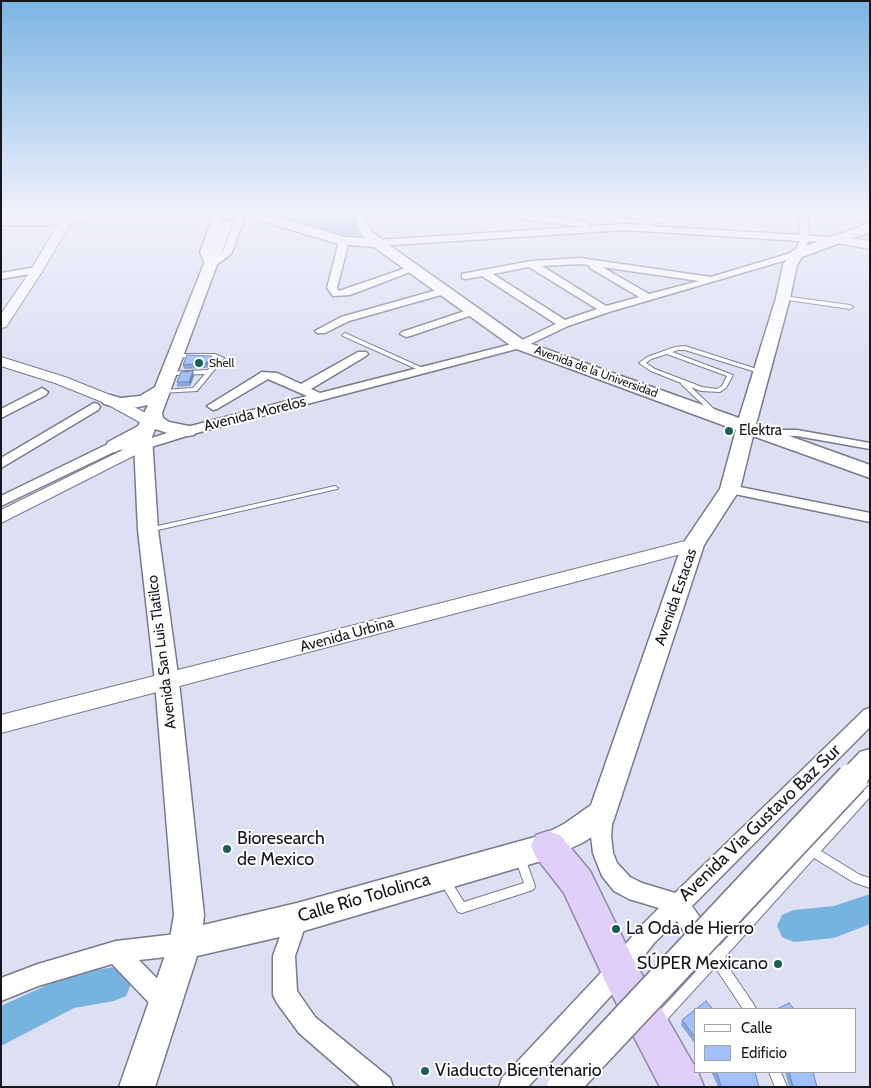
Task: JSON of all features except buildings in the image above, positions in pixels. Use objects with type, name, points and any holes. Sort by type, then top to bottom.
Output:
[{"type":"highway","points":[[533,850],[577,882],[619,970],[653,1028],[683,1087]]},
{"type":"main road","name":"Avenida San Luis Tlatilco","points":[[137,1087],[185,944],[189,915],[167,682],[148,530],[148,427],[211,266]]},
{"type":"main road","name":"Avenida de la Universidad","points":[[409,266],[520,344],[870,472]]},
{"type":"main road","name":"Avenida Estacas","points":[[603,813],[693,545],[730,489],[783,298],[790,266]]},
{"type":"main road","points":[[102,403],[133,403],[146,400],[156,396],[165,385]]},
{"type":"main road","points":[[114,446],[148,427],[155,420],[162,426],[174,430],[188,431]]},
{"type":"main road","name":"Avenida Via Gustavo Baz Sur","points":[[563,1087],[864,777]]},
{"type":"main road","name":"Calle Río Tololinca","points":[[185,944],[297,918],[533,850],[574,832],[603,813]]},
{"type":"street","points":[[1,324],[39,266]]},
{"type":"street","points":[[338,266],[332,288],[338,294],[346,293],[413,269]]},
{"type":"street","points":[[466,276],[520,266]]},
{"type":"street","points":[[534,266],[605,310]]},
{"type":"street","points":[[593,266],[648,298]]},
{"type":"street","points":[[613,266],[713,280]]},
{"type":"street","name":"Avenida Morelos","points":[[1,517],[148,427],[188,431],[423,370],[520,344],[564,324],[605,310],[759,266]]},
{"type":"street","points":[[1,276],[37,270]]},
{"type":"street","points":[[483,272],[564,324]]},
{"type":"street","points":[[321,331],[345,319],[444,291]]},
{"type":"street","points":[[406,334],[474,311]]},
{"type":"street","points":[[303,388],[362,354]]},
{"type":"street","points":[[1,361],[60,380],[148,427]]},
{"type":"street","points":[[213,406],[266,375],[303,388],[319,397]]},
{"type":"street","points":[[1,414],[42,392]]},
{"type":"street","points":[[1,464],[102,403]]},
{"type":"street","points":[[764,433],[797,433],[870,446]]},
{"type":"street","points":[[1,502],[114,446]]},
{"type":"street","points":[[730,489],[868,516]]},
{"type":"street","name":"Avenida Urbina","points":[[1,724],[693,545]]},
{"type":"street","name":"Avenida Via Gustavo Baz Sur","points":[[511,1087],[619,970],[646,936],[870,716]]},
{"type":"street","points":[[603,813],[601,836],[603,853],[609,868],[622,884],[638,892],[678,904],[715,958]]},
{"type":"street","points":[[297,918],[284,956],[285,995],[306,1025],[381,1087]]},
{"type":"street","name":"Calle Río Tololinca","points":[[1,990],[38,974],[116,952],[185,944]]},
{"type":"street","points":[[116,952],[164,1002]]},
{"type":"lane","points":[[783,298],[850,307]]},
{"type":"lane","points":[[345,335],[423,370]]},
{"type":"lane","points":[[667,352],[730,375],[724,387],[718,391],[701,389],[653,370],[642,363],[667,352],[677,348],[693,349],[761,372]]},
{"type":"lane","points":[[165,385],[194,390],[220,360],[219,356],[176,356]]},
{"type":"lane","points":[[165,385],[210,372]]},
{"type":"lane","points":[[681,381],[717,416]]},
{"type":"lane","points":[[148,530],[335,488]]},
{"type":"lane","name":"Avenida Via Gustavo Baz Sur","points":[[653,1028],[812,852],[864,777]]},
{"type":"lane","points":[[812,852],[856,879],[870,883]]},
{"type":"lane","points":[[715,958],[749,1008]]},
{"type":"lane","points":[[775,1073],[782,1087]]},
{"type":"waterway","points":[[794,926],[834,922],[870,909]]},
{"type":"waterway","points":[[1,1028],[13,1019],[71,991],[114,984]]},
{"type":"place","name":"Shell","points":[[199,363]]},
{"type":"place","name":"Elektra","points":[[729,431]]},
{"type":"place","name":"Bioresearch de Mexico","points":[[227,849]]},
{"type":"place","name":"La Oda de Hierro","points":[[616,929]]},
{"type":"place","name":"SÚPER Mexicano","points":[[778,964]]},
{"type":"place","name":"Viaducto Bicentenario","points":[[425,1071]]}]
